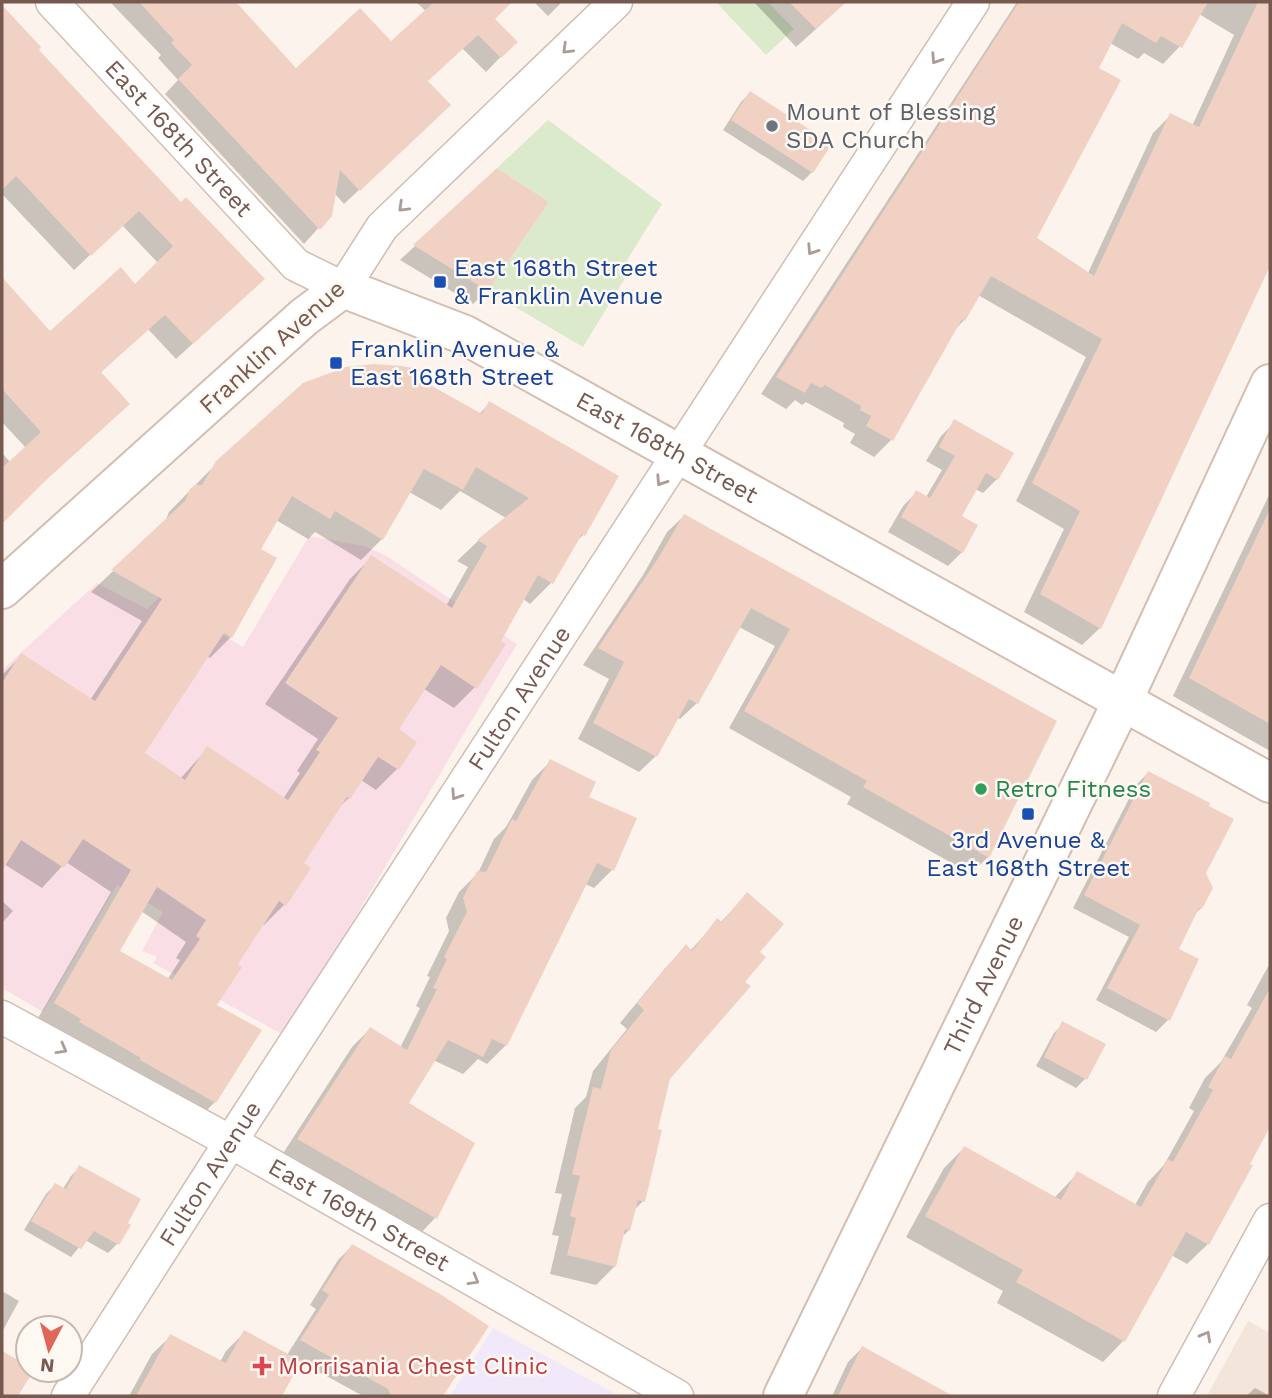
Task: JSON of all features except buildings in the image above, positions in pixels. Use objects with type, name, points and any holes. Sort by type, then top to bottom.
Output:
[{"type":"street","name":"East 168th Street","points":[[52,2],[296,265],[343,288],[465,335],[1270,783]]},
{"type":"street","name":"Franklin Avenue","points":[[2,589],[304,317],[343,288],[382,227],[616,2]]},
{"type":"street","name":"Fulton Avenue","points":[[68,1396],[230,1142],[973,2]]},
{"type":"street","name":"Third Avenue","points":[[783,1396],[1123,700],[1270,384]]},
{"type":"street","name":"East 169th Street","points":[[2,1017],[230,1142],[677,1396]]},
{"type":"street","points":[[1174,1396],[1270,1220]]},
{"type":"shaded area","points":[[309,536],[364,546],[387,556],[517,644],[285,1036],[153,963],[157,957],[142,951],[163,912],[117,885],[43,1012],[2,988],[2,670],[97,583],[147,609],[160,596],[243,647]]},
{"type":"shaded area","points":[[1248,1321],[1270,1333],[1270,1396],[1207,1396]]},
{"type":"shaded area","points":[[493,1328],[620,1396],[450,1396]]},
{"type":"green space","points":[[716,2],[768,2],[794,29],[766,55]]},
{"type":"green space","points":[[548,120],[662,204],[627,260],[633,265],[583,347],[488,291],[549,202],[497,168]]},
{"type":"place","name":"Mount of Blessing SDA Church","points":[[772,126]]},
{"type":"place","name":"East 168th Street & Franklin Avenue","points":[[440,282]]},
{"type":"place","name":"Franklin Avenue & East 168th Street","points":[[336,363]]},
{"type":"place","name":"Retro Fitness","points":[[981,789]]},
{"type":"place","name":"3rd Avenue & East 168th Street","points":[[1028,814]]},
{"type":"place","name":"Morrisania Chest Clinic","points":[[262,1366]]}]
